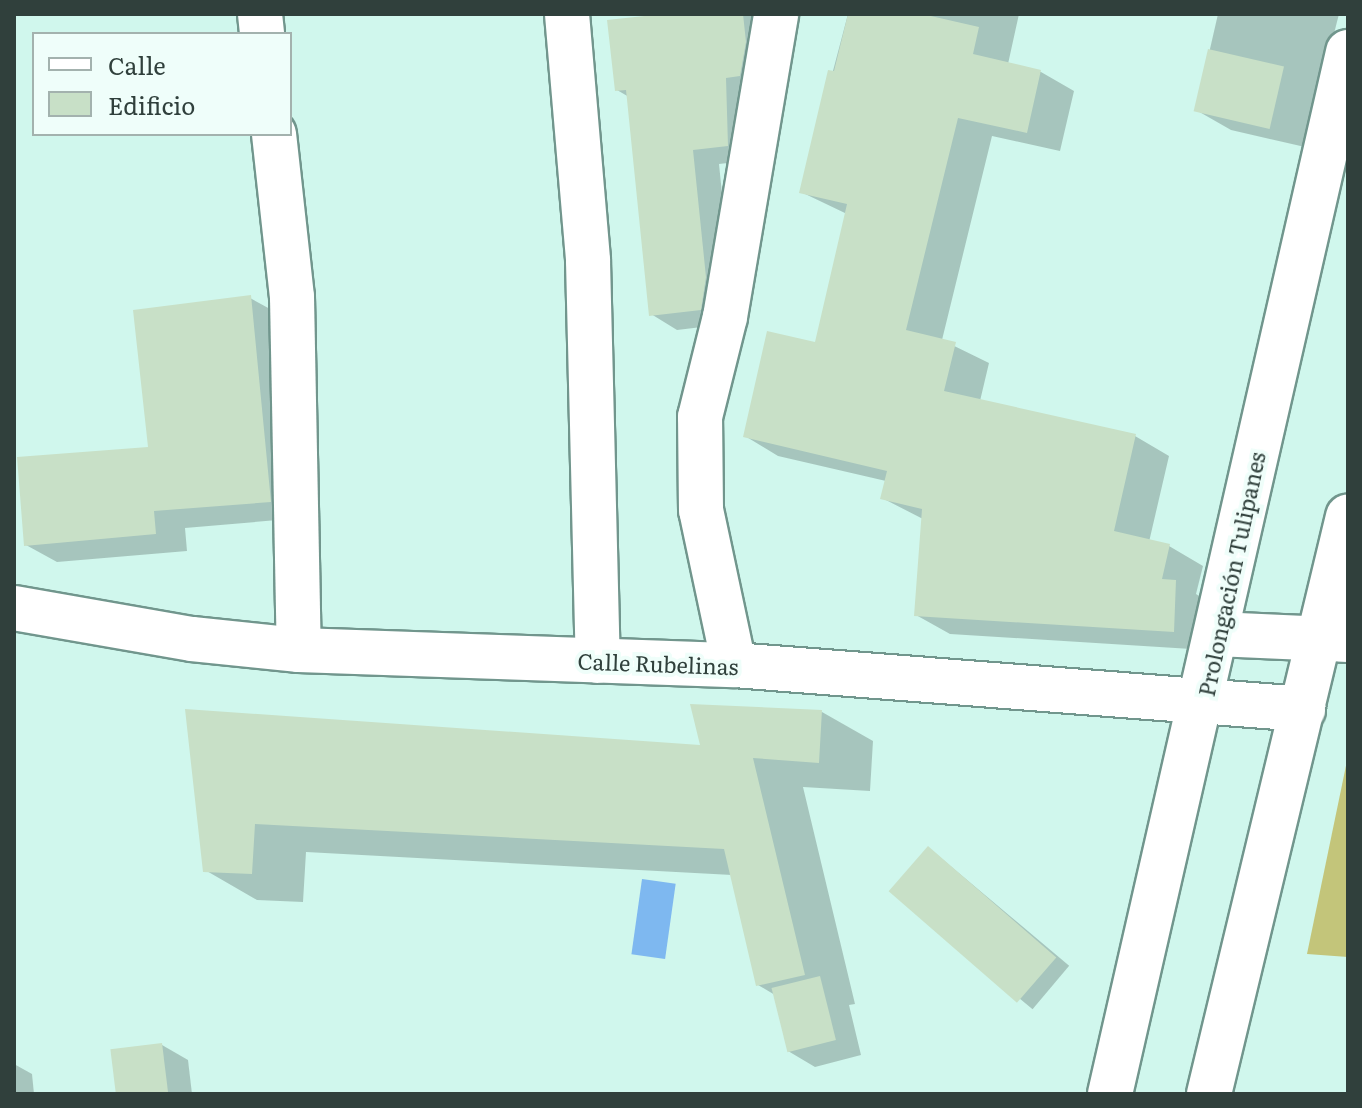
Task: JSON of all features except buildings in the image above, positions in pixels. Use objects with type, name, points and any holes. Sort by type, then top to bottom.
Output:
[{"type":"street","points":[[567,14],[588,261],[598,661]]},
{"type":"street","points":[[734,665],[701,510],[700,417],[725,317],[776,14]]},
{"type":"street","name":"Prolongación Tulipanes","points":[[1110,1094],[1342,101],[1348,52]]},
{"type":"street","points":[[274,136],[292,297],[299,650]]},
{"type":"street","points":[[1209,1094],[1303,709],[1334,639],[1348,517]]},
{"type":"street","name":"Calle Rubelinas","points":[[14,608],[192,639],[299,650],[734,665],[1303,709]]},
{"type":"street","points":[[1216,634],[1334,639]]},
{"type":"green space","points":[[1348,756],[1348,957],[1307,954]]},
{"type":"water","points":[[642,879],[676,884],[665,959],[631,954]]}]
